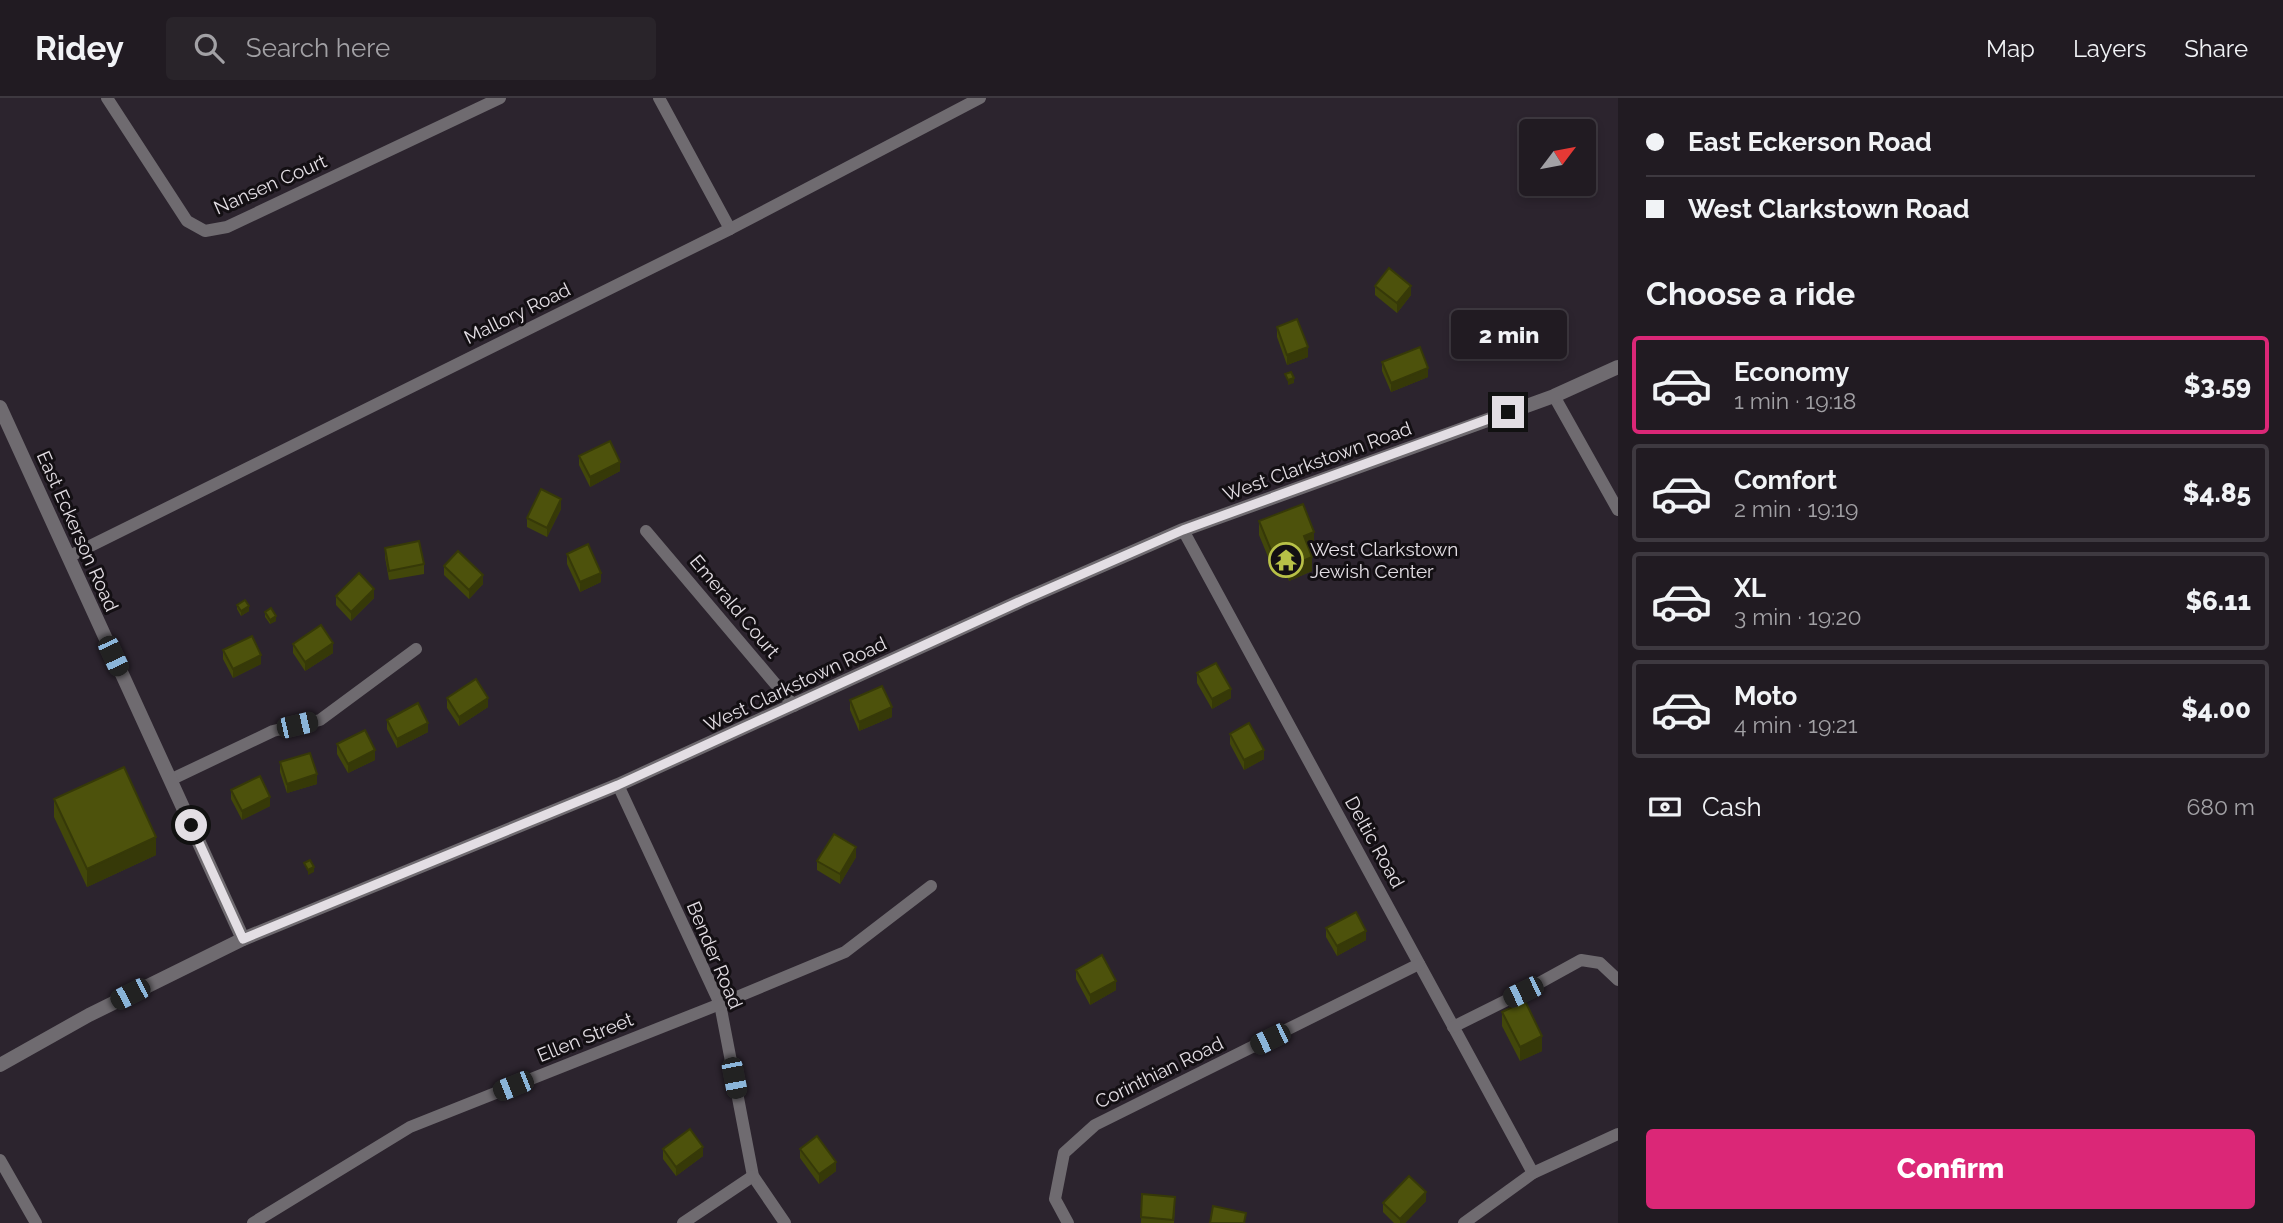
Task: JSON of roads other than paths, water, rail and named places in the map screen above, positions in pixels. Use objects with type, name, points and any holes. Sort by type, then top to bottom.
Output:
[{"type":"street","name":"Nansen Court","points":[[107,98],[187,221],[205,230],[227,227],[500,98]]},
{"type":"street","points":[[659,98],[730,229]]},
{"type":"street","name":"Mallory Road","points":[[68,557],[730,229],[980,98]]},
{"type":"street","name":"West Clarkstown Road","points":[[0,1065],[89,1015],[243,939],[618,785],[1183,530],[1554,396],[1618,367]]},
{"type":"street","points":[[1554,396],[1618,510]]},
{"type":"street","name":"East Eckerson Road","points":[[0,407],[243,939]]},
{"type":"street","name":"Deltic Road","points":[[1183,530],[1533,1173]]},
{"type":"street","name":"Emerald Court","points":[[646,531],[794,706]]},
{"type":"street","points":[[170,780],[273,731],[320,720],[416,649]]},
{"type":"street","name":"Bender Road","points":[[618,785],[720,1004],[753,1176],[785,1223]]},
{"type":"street","name":"Ellen Street","points":[[253,1223],[410,1128],[845,952],[931,886]]},
{"type":"street","points":[[1453,1027],[1581,960],[1600,963],[1618,980]]},
{"type":"street","name":"Corinthian Road","points":[[1068,1223],[1055,1199],[1064,1153],[1095,1125],[1419,964]]},
{"type":"street","points":[[1464,1223],[1533,1173],[1618,1134]]},
{"type":"street","points":[[0,1160],[36,1223]]},
{"type":"street","points":[[683,1223],[753,1176]]},
{"type":"place","name":"West Clarkstown Jewish Center","points":[[1286,560]]}]
